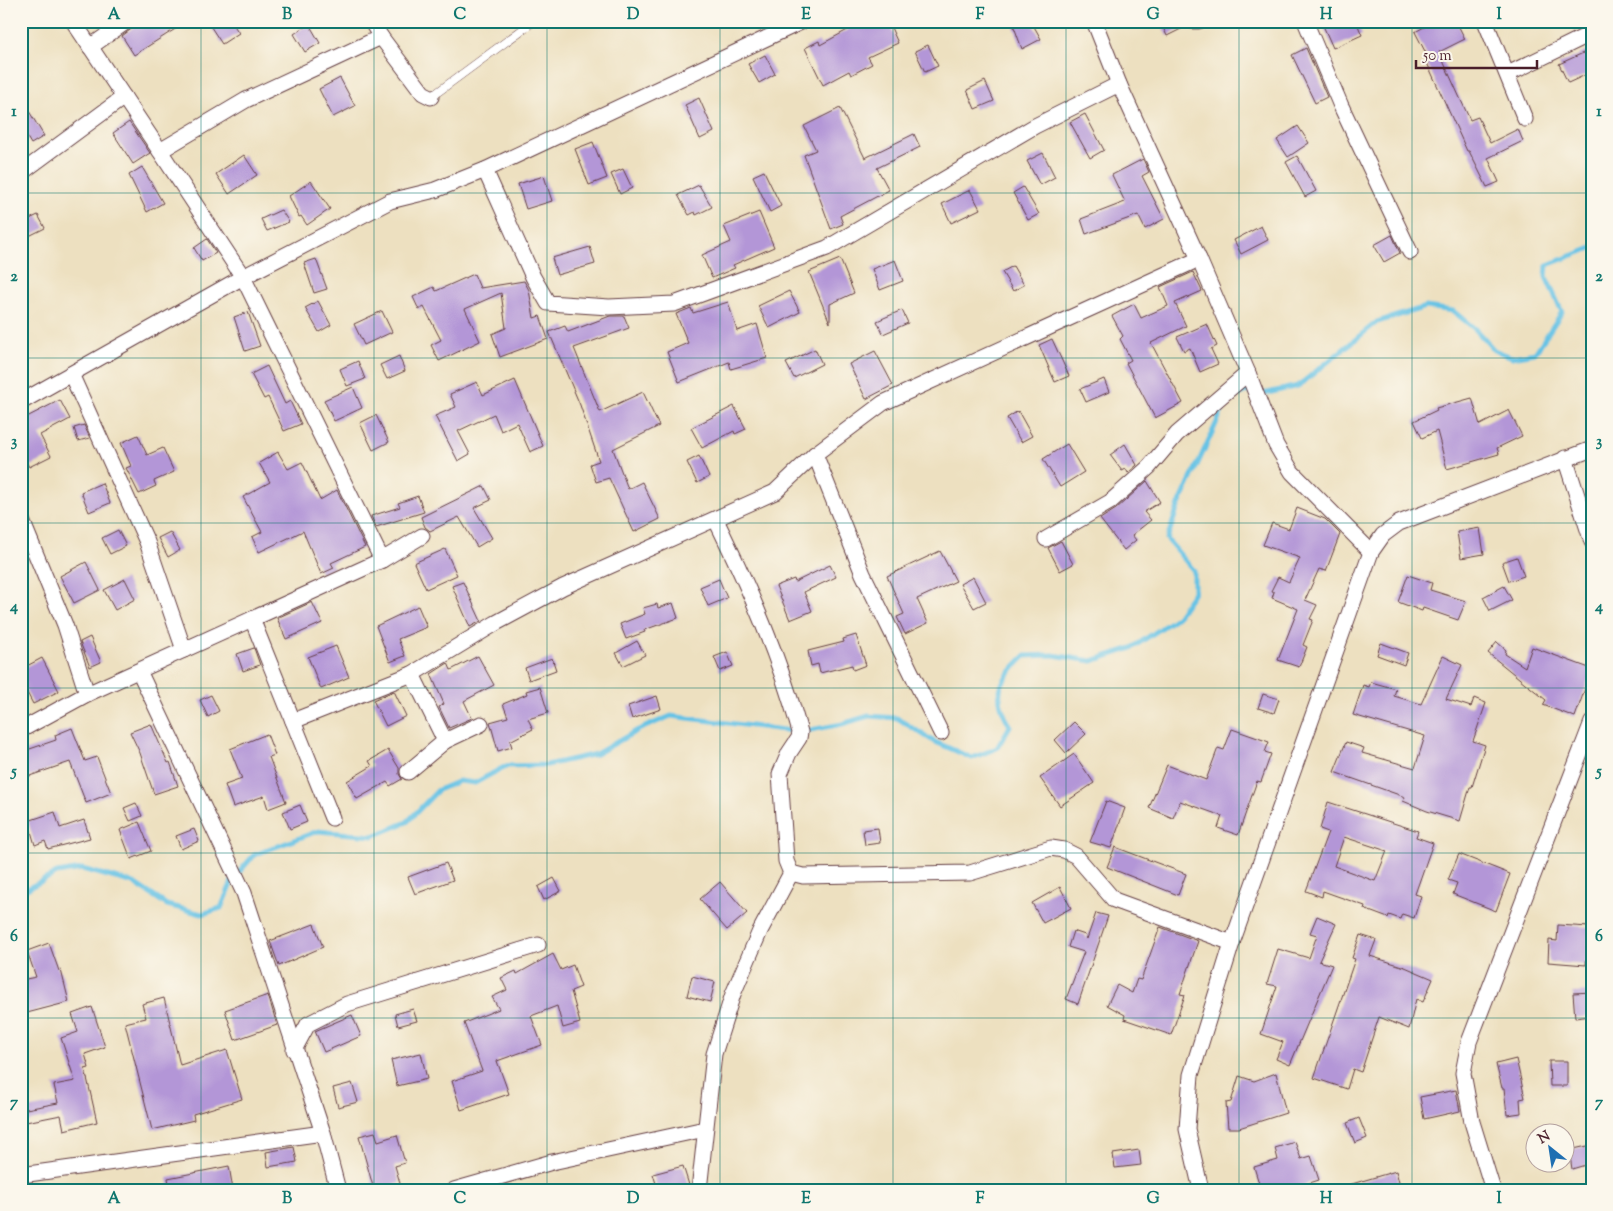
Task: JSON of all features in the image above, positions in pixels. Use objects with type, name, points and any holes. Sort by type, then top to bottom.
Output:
[{"type":"street","points":[[73,21],[243,277],[382,560]]},
{"type":"street","points":[[90,47],[127,21]]},
{"type":"street","points":[[371,21],[422,93],[431,97]]},
{"type":"street","points":[[21,402],[243,277],[390,201],[436,190],[485,170],[803,21]]},
{"type":"street","points":[[1094,21],[1119,84],[1199,259],[1249,378],[1265,423],[1292,472],[1371,552]]},
{"type":"street","points":[[1192,21],[1199,21]]},
{"type":"street","points":[[1305,21],[1341,106],[1410,252]]},
{"type":"street","points":[[1485,21],[1525,119]]},
{"type":"street","points":[[1508,74],[1592,33]]},
{"type":"street","points":[[160,151],[246,100],[381,37]]},
{"type":"street","points":[[485,170],[533,277],[548,303],[609,307],[674,304],[827,248],[1035,126],[1119,84]]},
{"type":"street","points":[[21,173],[124,97]]},
{"type":"street","points":[[293,721],[412,674],[487,628],[564,587],[775,492],[815,454],[883,403],[1199,259]]},
{"type":"street","points":[[71,374],[147,542],[184,650]]},
{"type":"street","points":[[1046,539],[1110,502],[1149,467],[1177,434],[1249,378]]},
{"type":"street","points":[[1201,1190],[1187,1129],[1191,1075],[1232,943],[1371,552],[1383,535],[1398,523],[1592,449]]},
{"type":"street","points":[[815,454],[863,574],[941,733]]},
{"type":"street","points":[[1565,458],[1592,542]]},
{"type":"street","points":[[21,518],[64,625],[87,694]]},
{"type":"street","points":[[699,1190],[714,1054],[733,994],[760,931],[790,873],[786,861],[780,774],[789,753],[799,738],[800,732],[780,667],[758,608],[716,520]]},
{"type":"street","points":[[21,730],[87,694],[382,560],[422,536]]},
{"type":"street","points":[[252,619],[332,818]]},
{"type":"street","points":[[139,671],[244,894],[323,1133],[338,1190]]},
{"type":"street","points":[[412,674],[445,741]]},
{"type":"street","points":[[1493,1190],[1472,1122],[1463,1072],[1464,1065],[1470,1042],[1592,722]]},
{"type":"street","points":[[408,772],[445,741],[481,724]]},
{"type":"street","points":[[790,873],[803,876],[970,873],[1051,848],[1064,850],[1076,856],[1114,900],[1232,943]]},
{"type":"street","points":[[294,1050],[308,1024],[347,1004],[538,945]]},
{"type":"street","points":[[454,1190],[552,1162],[705,1129]]},
{"type":"street","points":[[21,1175],[323,1133]]},
{"type":"lane","points":[[431,97],[534,21]]},
{"type":"building","points":[[142,21],[188,21],[134,55],[122,36]]},
{"type":"building","points":[[207,21],[231,21],[239,33],[222,44]]},
{"type":"building","points":[[864,21],[888,21],[898,43],[868,57],[872,64],[851,75],[849,71],[823,85],[805,48],[819,41],[820,45]]},
{"type":"building","points":[[1012,21],[1031,21],[1041,39],[1022,49]]},
{"type":"building","points":[[1160,21],[1183,21],[1185,27],[1167,36]]},
{"type":"building","points":[[1321,21],[1356,21],[1362,35],[1333,48]]},
{"type":"building","points":[[1435,21],[1456,21],[1465,39],[1439,52],[1470,120],[1478,117],[1490,143],[1518,129],[1523,141],[1488,158],[1499,182],[1487,187],[1469,151],[1467,151],[1427,63],[1430,61],[1415,32]]},
{"type":"building","points":[[309,24],[320,43],[305,52],[294,34]]},
{"type":"building","points":[[928,45],[938,66],[925,72],[915,51]]},
{"type":"building","points":[[1306,48],[1327,97],[1315,103],[1292,55]]},
{"type":"building","points":[[1592,49],[1592,72],[1568,83],[1559,64]]},
{"type":"building","points":[[765,55],[775,74],[759,83],[748,64]]},
{"type":"building","points":[[340,78],[355,106],[333,117],[319,89]]},
{"type":"building","points":[[985,81],[994,101],[975,109],[967,90]]},
{"type":"building","points":[[21,98],[44,136],[31,144],[21,127]]},
{"type":"building","points":[[699,98],[714,132],[700,139],[685,105]]},
{"type":"building","points":[[840,108],[865,158],[914,134],[920,147],[877,168],[889,190],[840,216],[843,224],[831,229],[804,155],[816,150],[804,126]]},
{"type":"building","points":[[1085,114],[1104,150],[1090,158],[1070,122]]},
{"type":"building","points":[[129,122],[150,153],[133,164],[113,133]]},
{"type":"building","points":[[1298,126],[1309,143],[1288,157],[1277,140]]},
{"type":"building","points":[[593,142],[607,178],[589,185],[575,149]]},
{"type":"building","points":[[1043,153],[1055,177],[1040,185],[1027,161]]},
{"type":"building","points":[[244,155],[257,175],[229,194],[216,174]]},
{"type":"building","points":[[1297,156],[1316,191],[1305,197],[1286,162]]},
{"type":"building","points":[[1143,159],[1149,172],[1142,176],[1164,219],[1145,229],[1138,215],[1086,234],[1081,219],[1125,202],[1112,175]]},
{"type":"building","points":[[142,167],[163,203],[147,212],[129,175]]},
{"type":"building","points":[[623,169],[632,188],[620,194],[611,174]]},
{"type":"building","points":[[764,171],[781,206],[770,212],[753,176]]},
{"type":"building","points":[[544,176],[552,201],[526,209],[518,184]]},
{"type":"building","points":[[311,181],[330,209],[307,225],[301,216],[299,217],[289,196]]},
{"type":"building","points":[[699,185],[712,207],[696,215],[695,212],[689,215],[678,195]]},
{"type":"building","points":[[1023,187],[1039,214],[1028,220],[1013,193]]},
{"type":"building","points":[[970,190],[980,209],[951,223],[942,204]]},
{"type":"building","points":[[281,210],[289,222],[267,231],[261,219]]},
{"type":"building","points":[[759,212],[774,247],[733,265],[735,268],[712,278],[702,255],[731,242],[724,226]]},
{"type":"building","points":[[38,215],[45,228],[21,240],[21,223]]},
{"type":"building","points":[[1261,226],[1268,240],[1241,254],[1234,240]]},
{"type":"building","points":[[1392,235],[1400,253],[1384,262],[1374,245]]},
{"type":"building","points":[[207,239],[216,253],[202,261],[194,248]]},
{"type":"building","points":[[590,247],[595,264],[557,275],[552,258]]},
{"type":"building","points":[[316,259],[327,289],[314,293],[304,263]]},
{"type":"building","points":[[840,259],[854,293],[830,304],[830,323],[809,272]]},
{"type":"building","points":[[895,260],[903,281],[880,290],[872,269]]},
{"type":"building","points":[[1013,266],[1024,285],[1013,291],[1002,272]]},
{"type":"building","points":[[1193,272],[1202,291],[1175,303],[1186,326],[1151,343],[1183,403],[1155,418],[1126,363],[1131,360],[1120,339],[1123,336],[1112,316],[1134,304],[1141,318],[1168,306],[1160,287]]},
{"type":"building","points":[[474,274],[480,288],[524,281],[529,290],[534,318],[540,316],[548,339],[500,357],[492,334],[506,328],[501,293],[465,309],[480,341],[439,361],[431,345],[441,340],[424,307],[419,310],[413,297],[434,287],[436,291]]},
{"type":"building","points":[[789,291],[800,312],[769,328],[758,306]]},
{"type":"building","points":[[318,301],[331,325],[319,332],[305,308]]},
{"type":"building","points":[[728,302],[737,331],[757,324],[767,358],[731,369],[729,362],[679,382],[667,352],[688,343],[676,314],[691,308],[693,313]]},
{"type":"building","points":[[902,310],[908,323],[883,334],[877,321]]},
{"type":"building","points":[[382,311],[392,332],[364,345],[354,324]]},
{"type":"building","points":[[248,312],[260,346],[245,351],[234,317]]},
{"type":"building","points":[[610,316],[624,316],[629,328],[574,348],[600,412],[643,392],[659,426],[613,449],[628,489],[642,482],[660,519],[634,532],[609,478],[596,482],[590,464],[599,461],[580,405],[549,332],[565,326],[568,332]]},
{"type":"building","points":[[1207,324],[1217,346],[1211,349],[1218,364],[1200,372],[1190,348],[1184,351],[1177,337]]},
{"type":"building","points":[[1052,339],[1069,376],[1055,382],[1039,345]]},
{"type":"building","points":[[815,349],[822,364],[794,378],[786,363]]},
{"type":"building","points":[[875,351],[893,385],[866,399],[849,364]]},
{"type":"building","points":[[399,356],[405,371],[387,379],[380,365]]},
{"type":"building","points":[[358,361],[365,379],[347,386],[340,369]]},
{"type":"building","points":[[267,366],[285,404],[290,401],[301,424],[284,431],[268,397],[264,399],[251,374]]},
{"type":"building","points":[[1104,379],[1109,392],[1086,402],[1080,389]]},
{"type":"building","points":[[515,380],[543,446],[530,452],[517,423],[501,431],[494,414],[458,431],[470,454],[458,461],[435,416],[456,407],[450,394],[477,382],[483,395]]},
{"type":"building","points":[[353,387],[362,408],[334,421],[324,400]]},
{"type":"building","points":[[1472,398],[1480,425],[1509,410],[1522,436],[1497,448],[1499,454],[1447,469],[1437,431],[1422,438],[1414,421],[1437,410],[1436,408]]},
{"type":"building","points":[[60,400],[70,419],[40,435],[51,456],[29,467],[21,452],[21,420]]},
{"type":"building","points":[[734,406],[746,429],[735,434],[734,431],[702,448],[691,428]]},
{"type":"building","points":[[1018,411],[1032,436],[1021,442],[1007,418]]},
{"type":"building","points":[[376,415],[389,442],[373,450],[360,423]]},
{"type":"building","points":[[84,425],[90,438],[78,441],[74,428]]},
{"type":"building","points":[[138,435],[147,455],[163,448],[174,472],[154,481],[156,486],[139,494],[126,468],[131,466],[121,443]]},
{"type":"building","points":[[1067,444],[1084,472],[1060,487],[1043,459]]},
{"type":"building","points":[[1125,444],[1137,465],[1128,473],[1126,469],[1122,471],[1110,455]]},
{"type":"building","points":[[278,452],[288,469],[302,462],[320,500],[337,490],[365,547],[331,563],[334,568],[321,574],[303,531],[259,552],[252,537],[262,532],[243,497],[270,482],[259,463]]},
{"type":"building","points":[[699,456],[709,477],[697,483],[687,462]]},
{"type":"building","points":[[1147,481],[1160,502],[1144,512],[1151,520],[1132,535],[1136,540],[1124,550],[1100,519],[1116,509]]},
{"type":"building","points":[[102,483],[110,503],[89,512],[81,492]]},
{"type":"building","points":[[484,486],[491,500],[474,508],[492,538],[477,547],[459,517],[430,531],[425,527],[421,517]]},
{"type":"building","points":[[418,496],[424,512],[376,527],[371,516],[400,507],[398,503]]},
{"type":"building","points":[[1297,508],[1325,519],[1340,534],[1326,571],[1319,569],[1305,600],[1317,605],[1310,619],[1313,620],[1303,645],[1307,647],[1299,667],[1278,660],[1298,609],[1272,598],[1274,592],[1271,591],[1278,577],[1289,582],[1300,558],[1263,545],[1272,523],[1289,529]]},
{"type":"building","points":[[1480,528],[1484,554],[1461,558],[1457,532]]},
{"type":"building","points":[[118,530],[126,546],[110,554],[102,538]]},
{"type":"building","points":[[170,532],[180,550],[168,557],[158,538]]},
{"type":"building","points":[[1061,541],[1073,564],[1060,571],[1048,548]]},
{"type":"building","points":[[445,549],[457,575],[426,589],[414,563]]},
{"type":"building","points":[[940,551],[956,581],[917,599],[928,623],[905,634],[897,617],[904,614],[887,576]]},
{"type":"building","points":[[1517,557],[1524,576],[1509,581],[1502,562]]},
{"type":"building","points":[[86,562],[100,590],[74,603],[60,576]]},
{"type":"building","points":[[830,565],[836,577],[804,592],[812,611],[790,620],[776,586],[794,579],[795,582]]},
{"type":"building","points":[[1408,575],[1432,583],[1430,590],[1466,601],[1458,620],[1423,608],[1422,611],[1398,602]]},
{"type":"building","points":[[973,577],[986,602],[974,608],[960,584]]},
{"type":"building","points":[[125,579],[135,599],[115,610],[104,590]]},
{"type":"building","points":[[719,579],[727,598],[708,606],[700,587]]},
{"type":"building","points":[[463,582],[481,621],[470,627],[452,586]]},
{"type":"building","points":[[1504,586],[1512,600],[1490,611],[1483,597]]},
{"type":"building","points":[[312,602],[322,623],[286,639],[277,618]]},
{"type":"building","points":[[673,603],[678,618],[644,630],[645,632],[626,639],[620,624],[645,614],[643,608],[657,604],[658,608]]},
{"type":"building","points":[[418,606],[427,627],[398,639],[405,656],[390,662],[376,626]]},
{"type":"building","points":[[856,635],[866,665],[853,670],[852,665],[820,673],[818,664],[811,666],[808,651],[844,642],[843,639]]},
{"type":"building","points":[[90,637],[101,662],[90,667],[80,642]]},
{"type":"building","points":[[637,641],[645,655],[623,666],[616,653]]},
{"type":"building","points":[[1497,642],[1506,650],[1505,654],[1525,667],[1532,647],[1592,669],[1575,717],[1543,705],[1546,700],[1488,653]]},
{"type":"building","points":[[1381,643],[1408,653],[1404,665],[1377,655]]},
{"type":"building","points":[[336,646],[349,677],[321,689],[308,657]]},
{"type":"building","points":[[254,648],[260,665],[243,671],[237,654]]},
{"type":"building","points":[[727,652],[733,666],[720,671],[714,657]]},
{"type":"building","points":[[478,656],[494,685],[464,701],[472,718],[449,728],[439,707],[444,704],[431,674],[448,663],[451,670]]},
{"type":"building","points":[[1443,656],[1462,665],[1446,699],[1471,707],[1474,698],[1486,703],[1473,741],[1485,745],[1460,821],[1427,811],[1403,801],[1405,797],[1334,772],[1346,742],[1364,748],[1362,753],[1415,768],[1425,736],[1353,715],[1363,685],[1369,687],[1371,682],[1396,689],[1394,696],[1421,704]]},
{"type":"building","points":[[42,658],[59,691],[33,704],[21,681],[21,669]]},
{"type":"building","points":[[552,658],[556,670],[529,680],[525,668]]},
{"type":"building","points":[[540,687],[548,713],[528,719],[533,729],[510,741],[512,747],[498,751],[490,722],[508,717],[503,704],[527,694],[526,691]]},
{"type":"building","points":[[394,691],[406,716],[386,726],[373,700]]},
{"type":"building","points":[[1263,694],[1279,699],[1274,713],[1258,708]]},
{"type":"building","points":[[211,695],[219,711],[208,717],[200,700]]},
{"type":"building","points":[[657,696],[661,709],[632,719],[628,706]]},
{"type":"building","points":[[1074,722],[1086,734],[1066,753],[1055,740]]},
{"type":"building","points":[[151,724],[168,763],[170,762],[178,786],[154,794],[140,753],[130,732]]},
{"type":"building","points":[[72,728],[85,761],[97,757],[111,793],[86,803],[70,762],[21,779],[21,752],[56,740],[55,735]]},
{"type":"building","points":[[1232,729],[1269,742],[1265,752],[1271,754],[1261,782],[1257,781],[1238,835],[1218,828],[1222,816],[1180,801],[1173,818],[1149,808],[1167,765],[1206,780],[1218,748],[1224,750]]},
{"type":"building","points":[[267,734],[275,755],[269,757],[286,802],[268,809],[264,796],[233,807],[225,785],[242,779],[230,749]]},
{"type":"building","points":[[388,750],[399,768],[399,774],[402,779],[390,786],[387,782],[357,799],[347,781],[372,766],[369,761]]},
{"type":"building","points":[[1074,754],[1094,783],[1060,806],[1040,778]]},
{"type":"building","points":[[1106,801],[1125,808],[1111,848],[1090,842]]},
{"type":"building","points":[[1328,802],[1418,831],[1416,837],[1433,843],[1415,894],[1421,896],[1414,918],[1402,914],[1400,919],[1389,915],[1388,918],[1364,909],[1365,906],[1323,891],[1322,897],[1306,891],[1328,832],[1320,829]],"holes":[[[1344,837],[1387,851],[1375,881],[1334,866]]]},
{"type":"building","points":[[136,803],[142,816],[130,821],[124,808]]},
{"type":"building","points":[[300,805],[307,822],[290,829],[283,812]]},
{"type":"building","points":[[55,812],[60,828],[84,820],[90,838],[48,849],[45,841],[35,845],[28,821]]},
{"type":"building","points":[[139,822],[151,851],[131,859],[120,830]]},
{"type":"building","points":[[878,828],[880,843],[865,845],[863,830]]},
{"type":"building","points":[[194,829],[199,841],[181,849],[176,836]]},
{"type":"building","points":[[1115,847],[1186,874],[1178,895],[1107,867]]},
{"type":"building","points":[[1459,854],[1510,874],[1496,911],[1453,894],[1457,883],[1448,880]]},
{"type":"building","points":[[446,863],[453,880],[415,894],[408,877]]},
{"type":"building","points":[[554,878],[561,891],[544,900],[538,887]]},
{"type":"building","points":[[720,882],[747,913],[727,930],[700,899]]},
{"type":"building","points":[[1060,887],[1071,908],[1043,923],[1032,903]]},
{"type":"building","points":[[1096,913],[1108,916],[1078,1004],[1066,999],[1084,952],[1068,947],[1073,931],[1085,935],[1087,939]]},
{"type":"building","points":[[1317,916],[1336,924],[1319,961],[1332,965],[1290,1065],[1276,1059],[1283,1042],[1261,1034],[1277,986],[1267,984],[1278,949],[1309,958],[1317,935],[1310,933]]},
{"type":"building","points":[[314,924],[323,947],[279,966],[270,941]]},
{"type":"building","points":[[1558,925],[1589,927],[1586,965],[1548,962],[1549,940],[1557,941]]},
{"type":"building","points":[[1160,927],[1198,941],[1180,994],[1185,995],[1171,1035],[1124,1019],[1125,1015],[1107,1005],[1117,985],[1132,993],[1137,979],[1141,980]]},
{"type":"building","points":[[1360,935],[1376,940],[1370,956],[1405,967],[1433,979],[1423,1002],[1416,999],[1409,1029],[1379,1017],[1361,1072],[1353,1069],[1347,1089],[1314,1078],[1355,959],[1352,958]]},
{"type":"building","points":[[49,943],[59,971],[61,970],[69,1002],[27,1013],[21,980],[36,977],[27,951]]},
{"type":"building","points":[[553,954],[561,970],[573,965],[581,987],[571,991],[580,1023],[563,1028],[557,1006],[531,1016],[542,1045],[497,1061],[509,1094],[461,1110],[452,1081],[482,1071],[464,1023],[499,1009],[492,997],[507,990],[501,978],[516,971],[517,974]]},
{"type":"building","points":[[692,976],[715,982],[710,1002],[687,996]]},
{"type":"building","points":[[1592,992],[1592,1016],[1575,1018],[1573,993]]},
{"type":"building","points":[[268,995],[277,1025],[235,1040],[225,1010]]},
{"type":"building","points":[[164,998],[180,1065],[227,1050],[242,1099],[193,1114],[194,1120],[152,1130],[125,1023],[146,1018],[142,1004]]},
{"type":"building","points":[[92,1007],[105,1047],[85,1054],[89,1068],[85,1069],[97,1122],[64,1130],[61,1115],[21,1123],[21,1110],[58,1103],[54,1085],[75,1081],[61,1038],[78,1032],[72,1014]]},
{"type":"building","points":[[413,1009],[417,1021],[398,1026],[395,1014]]},
{"type":"building","points":[[352,1015],[361,1036],[324,1052],[315,1031]]},
{"type":"building","points":[[421,1053],[427,1079],[397,1086],[391,1060]]},
{"type":"building","points":[[1516,1059],[1525,1098],[1520,1099],[1521,1113],[1507,1115],[1504,1088],[1502,1088],[1496,1064]]},
{"type":"building","points":[[1549,1061],[1567,1061],[1567,1086],[1550,1086]]},
{"type":"building","points":[[1276,1073],[1286,1113],[1239,1128],[1228,1128],[1226,1103],[1231,1102],[1239,1076],[1254,1081]]},
{"type":"building","points":[[352,1083],[358,1102],[338,1107],[333,1088]]},
{"type":"building","points":[[1456,1090],[1460,1111],[1424,1119],[1420,1097]]},
{"type":"building","points":[[1359,1118],[1367,1138],[1355,1143],[1347,1123]]},
{"type":"building","points":[[375,1132],[378,1141],[397,1135],[405,1163],[395,1166],[400,1183],[374,1190],[359,1136]]},
{"type":"building","points":[[1295,1142],[1301,1159],[1311,1156],[1319,1180],[1288,1190],[1261,1190],[1254,1167],[1278,1160],[1275,1148]]},
{"type":"building","points":[[1592,1145],[1592,1163],[1576,1168],[1576,1148]]},
{"type":"building","points":[[294,1147],[297,1162],[268,1167],[266,1152]]},
{"type":"building","points":[[1139,1150],[1141,1165],[1115,1168],[1113,1154]]},
{"type":"building","points":[[229,1166],[233,1190],[170,1190],[168,1178]]},
{"type":"building","points":[[683,1166],[689,1185],[674,1190],[658,1190],[653,1174]]},
{"type":"building","points":[[1396,1171],[1401,1190],[1346,1190],[1345,1186]]},
{"type":"waterway","points":[[21,892],[57,873],[82,869],[134,883],[167,905],[202,914],[221,908],[233,879],[254,855],[318,831],[373,836],[407,822],[438,790],[459,781],[475,783],[506,766],[547,765],[596,754],[638,730],[671,716],[800,732],[842,724],[869,716],[897,718],[933,741],[972,758],[997,748],[1010,726],[1001,704],[1001,688],[1009,673],[1025,656],[1053,655],[1092,661],[1132,648],[1176,618],[1194,592],[1194,571],[1167,539],[1178,507],[1227,400],[1246,391],[1263,394],[1298,386],[1377,322],[1426,307],[1453,311],[1475,329],[1494,350],[1512,357],[1535,353],[1562,312],[1546,277],[1547,265],[1592,248]]}]
